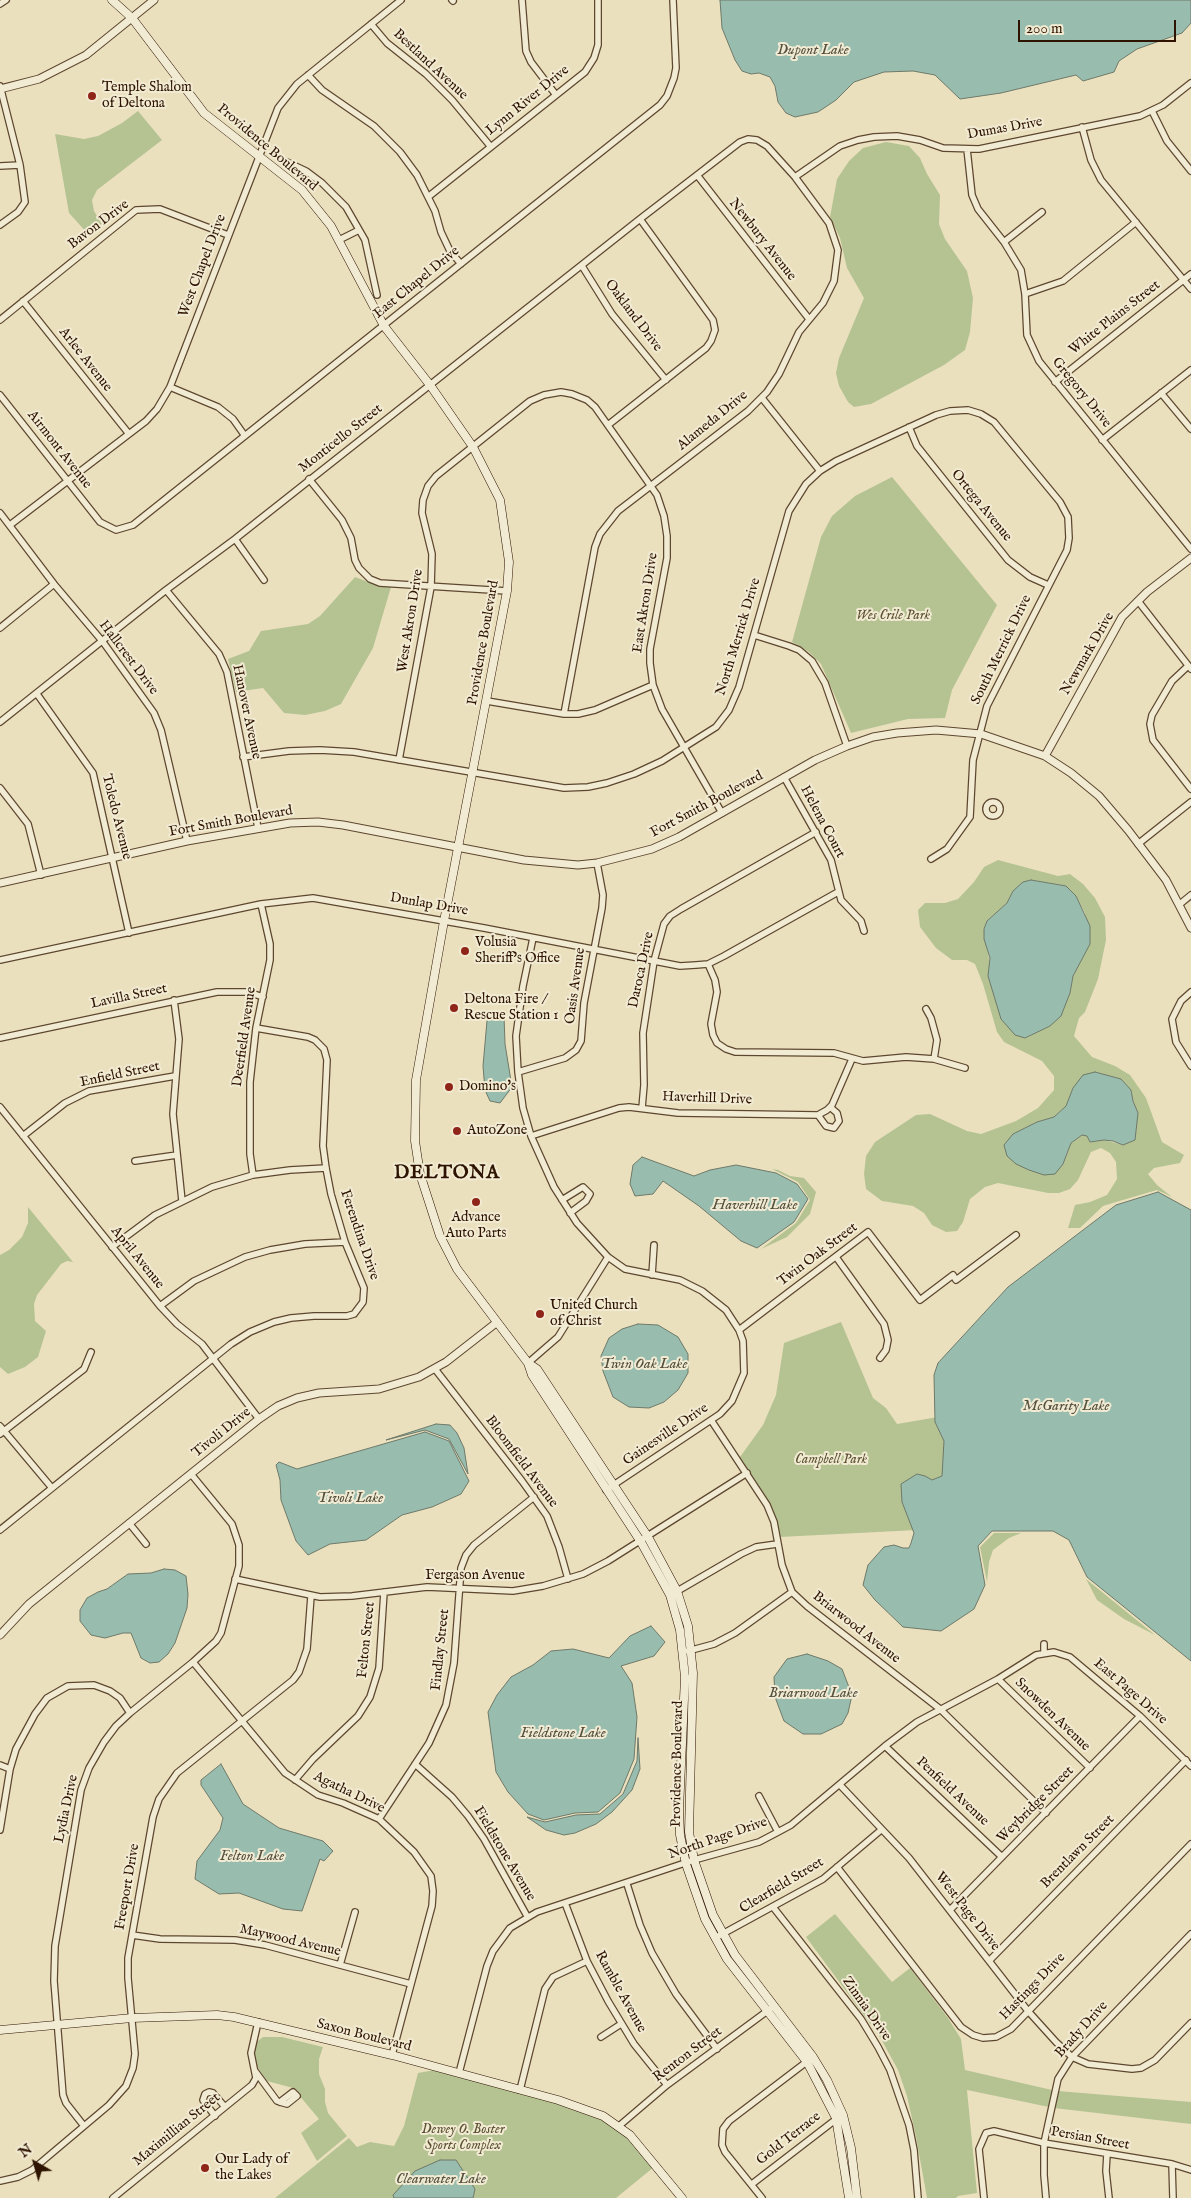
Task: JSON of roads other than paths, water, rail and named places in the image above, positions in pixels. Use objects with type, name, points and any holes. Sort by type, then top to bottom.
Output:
[{"type":"main road","name":"Providence Boulevard","points":[[112,0],[132,18],[204,112],[302,190],[331,226],[384,326],[430,385],[473,447],[500,500],[509,562],[507,591],[444,921],[416,1080],[415,1141],[420,1174],[440,1236],[457,1269],[496,1323],[528,1363],[537,1369],[648,1537],[674,1593],[688,1626],[694,1673],[689,1832],[694,1860],[713,1915],[723,1934],[771,2008],[810,2060],[839,2117],[851,2148],[857,2198]]},
{"type":"main road","name":"Providence Boulevard","points":[[528,1363],[532,1375],[674,1593],[685,1677],[679,1809],[680,1835],[686,1864],[705,1919],[727,1959],[771,2008]]},
{"type":"main road","name":"Saxon Boulevard","points":[[0,2030],[132,2018],[217,2015],[258,2022],[392,2055],[585,2108],[603,2116],[619,2126],[641,2148],[682,2198]]},
{"type":"main road","name":"Providence Boulevard","points":[[839,2117],[848,2198]]},
{"type":"street","points":[[0,4],[6,0]]},
{"type":"street","points":[[0,225],[18,212],[25,202],[20,165],[0,88],[39,79],[86,55],[154,0]]},
{"type":"street","name":"West Chapel Drive","points":[[10,526],[146,421],[157,409],[170,387],[242,196],[260,156],[278,108],[308,75],[401,0]]},
{"type":"street","points":[[522,0],[526,51],[531,62],[556,95]]},
{"type":"street","name":"Lynn River Drive","points":[[428,196],[585,72],[594,58],[600,35],[598,0]]},
{"type":"street","name":"East Chapel Drive","points":[[98,521],[116,530],[133,525],[660,105],[667,96],[676,68],[673,0]]},
{"type":"street","name":"Bestland Avenue","points":[[371,24],[387,43],[426,74],[452,100],[491,147]]},
{"type":"street","points":[[308,75],[322,90],[374,126],[400,152],[417,175],[428,196],[450,251],[461,264]]},
{"type":"street","name":"Dumas Drive","points":[[795,177],[840,146],[874,136],[897,136],[920,140],[943,148],[967,149],[1140,116],[1152,111],[1191,83]]},
{"type":"street","points":[[1152,111],[1167,141],[1191,171]]},
{"type":"street","points":[[1082,128],[1091,160],[1102,180],[1191,289]]},
{"type":"street","name":"Alameda Drive","points":[[564,714],[595,547],[608,521],[618,511],[748,412],[762,398],[779,374],[791,345],[809,318],[823,304],[834,280],[838,250],[829,223],[795,177],[767,146],[757,140],[748,139],[740,142],[697,175]]},
{"type":"street","name":"Gregory Drive","points":[[967,149],[972,195],[978,209],[1004,242],[1021,270],[1028,334],[1039,361],[1191,549]]},
{"type":"street","name":"Providence Boulevard","points":[[287,162],[306,172],[335,194],[346,207],[360,230],[370,254],[377,295]]},
{"type":"street","points":[[0,166],[20,165]]},
{"type":"street","name":"Monticello Street","points":[[0,722],[166,590],[235,540],[309,479],[697,175]]},
{"type":"street","name":"Newbury Avenue","points":[[697,175],[809,318]]},
{"type":"street","name":"Bavon Drive","points":[[0,320],[136,210],[160,208],[228,235]]},
{"type":"street","points":[[1004,242],[1042,212]]},
{"type":"street","points":[[608,425],[706,348],[715,330],[713,320],[640,219]]},
{"type":"street","points":[[1025,294],[1064,281],[1136,222]]},
{"type":"street","points":[[339,240],[360,230]]},
{"type":"street","name":"Oakland Drive","points":[[582,266],[612,314],[666,380]]},
{"type":"street","name":"White Plains Street","points":[[1055,382],[1191,274]]},
{"type":"street","name":"Arlee Avenue","points":[[23,301],[128,434]]},
{"type":"street","points":[[1102,440],[1191,370]]},
{"type":"street","points":[[170,387],[218,407],[233,418],[245,436]]},
{"type":"street","name":"West Akron Drive","points":[[399,760],[431,587],[432,554],[422,513],[423,500],[428,486],[436,476],[530,401],[544,395],[561,392],[587,400],[595,407],[608,425]]},
{"type":"street","points":[[1161,393],[1191,429]]},
{"type":"street","name":"Airmont Avenue","points":[[0,395],[98,521]]},
{"type":"street","points":[[762,398],[820,471]]},
{"type":"street","name":"South Merrick Drive","points":[[909,428],[936,415],[962,410],[981,414],[994,422],[1060,502],[1068,517],[1070,538],[1067,550],[987,706],[973,760],[972,808],[970,817],[960,834],[947,849],[931,859]]},
{"type":"street","name":"East Akron Drive","points":[[608,425],[652,485],[664,516],[667,536],[667,558],[650,649],[653,685],[662,709],[722,813]]},
{"type":"street","name":"North Merrick Drive","points":[[243,757],[288,751],[354,752],[564,788],[588,787],[634,774],[685,747],[716,727],[729,710],[739,688],[789,511],[806,484],[820,471],[836,461],[909,428]]},
{"type":"street","name":"Ortega Avenue","points":[[909,428],[917,446],[1008,560],[1030,577],[1048,585]]},
{"type":"street","points":[[309,479],[342,520],[350,538],[355,560],[363,573],[380,583],[507,591]]},
{"type":"street","name":"Hallcrest Drive","points":[[0,513],[54,584],[103,642],[154,713],[161,730],[187,841]]},
{"type":"street","points":[[235,540],[264,580]]},
{"type":"street","name":"Newmark Drive","points":[[1045,756],[1114,629],[1138,601],[1191,558]]},
{"type":"street","points":[[0,628],[54,584]]},
{"type":"street","name":"Hanover Avenue","points":[[166,590],[218,654],[227,672],[258,828]]},
{"type":"street","points":[[1138,601],[1190,668],[1172,681],[1152,715],[1150,730],[1153,740],[1191,789]]},
{"type":"street","points":[[754,635],[799,650],[812,661],[825,683],[847,746]]},
{"type":"street","points":[[487,701],[564,714],[578,714],[595,710],[653,685]]},
{"type":"street","name":"Toledo Avenue","points":[[37,694],[93,773],[114,858],[129,932]]},
{"type":"street","name":"Fort Smith Boulevard","points":[[0,884],[187,841],[290,823],[318,822],[343,825],[524,860],[578,865],[598,863],[652,849],[679,837],[815,760],[847,746],[873,737],[917,730],[981,734],[1045,756],[1071,773],[1099,796],[1166,880],[1191,928]]},
{"type":"street","name":"Helena Court","points":[[784,777],[831,860],[841,900],[862,921],[864,931]]},
{"type":"street","points":[[0,788],[28,824],[41,875]]},
{"type":"street","points":[[1138,844],[1191,802]]},
{"type":"street","points":[[972,808],[986,809]]},
{"type":"street","name":"Daroca Drive","points":[[642,1108],[643,1033],[654,962],[661,934],[670,916],[816,832]]},
{"type":"street","name":"Oasis Avenue","points":[[518,1072],[565,1058],[576,1050],[581,1041],[584,1003],[602,908],[603,895],[598,863]]},
{"type":"street","name":"Dunlap Drive","points":[[0,960],[261,904],[313,898],[444,921],[654,962],[680,966],[708,964],[838,892]]},
{"type":"street","points":[[1180,904],[1191,895]]},
{"type":"street","name":"Deerfield Avenue","points":[[253,1175],[250,1154],[249,1106],[256,1028],[270,960],[270,944],[261,904]]},
{"type":"street","name":"Gainesville Drive","points":[[533,938],[523,986],[516,1036],[523,1108],[531,1136],[543,1165],[570,1213],[608,1257],[626,1269],[680,1280],[702,1291],[726,1310],[740,1330],[744,1340],[744,1373],[732,1400],[712,1420],[606,1490]]},
{"type":"street","points":[[708,964],[715,980],[717,992],[711,1024],[713,1035],[717,1043],[735,1052],[834,1053],[863,1061],[906,1057],[934,1059],[965,1068]]},
{"type":"street","name":"Lavilla Street","points":[[0,1038],[174,1000],[230,991],[263,997]]},
{"type":"street","points":[[1191,992],[1181,1001],[1172,1019],[1176,1042],[1191,1066]]},
{"type":"street","points":[[174,1000],[179,1039],[173,1114],[182,1200]]},
{"type":"street","points":[[926,1008],[937,1040],[934,1059]]},
{"type":"street","name":"Ferendina Drive","points":[[0,1530],[213,1358],[250,1332],[274,1322],[314,1316],[340,1318],[354,1314],[360,1308],[365,1294],[364,1288],[345,1242],[331,1194],[326,1168],[323,1146],[327,1060],[324,1050],[315,1040],[308,1037],[256,1028]]},
{"type":"street","points":[[830,1107],[840,1121],[834,1128],[826,1126],[818,1115],[830,1107],[852,1059]]},
{"type":"street","name":"Enfield Street","points":[[23,1136],[65,1103],[89,1092],[175,1076]]},
{"type":"street","name":"April Avenue","points":[[0,1107],[160,1306],[177,1324],[202,1344],[259,1419]]},
{"type":"street","name":"Haverhill Drive","points":[[531,1136],[620,1108],[642,1108],[678,1113],[818,1115]]},
{"type":"street","points":[[135,1160],[177,1155]]},
{"type":"street","points":[[112,1247],[155,1215],[182,1200],[212,1187],[253,1175],[326,1168]]},
{"type":"street","points":[[562,1200],[583,1188],[590,1194],[586,1201],[570,1213]]},
{"type":"street","name":"Twin Oak Street","points":[[740,1330],[868,1232],[920,1300],[952,1276],[956,1280],[1016,1235]]},
{"type":"street","points":[[160,1306],[194,1281],[245,1257],[270,1250],[305,1244],[345,1242]]},
{"type":"street","points":[[652,1275],[654,1245]]},
{"type":"street","points":[[528,1363],[558,1337],[608,1257]]},
{"type":"street","points":[[836,1257],[884,1324],[888,1340],[886,1350],[880,1358]]},
{"type":"street","name":"Tivoli Drive","points":[[0,1634],[30,1604],[259,1419],[278,1406],[318,1393],[379,1389],[399,1384],[435,1369],[496,1323]]},
{"type":"street","points":[[2,1433],[84,1369],[91,1352]]},
{"type":"street","name":"Bloomfield Avenue","points":[[435,1369],[547,1516],[559,1547],[568,1579]]},
{"type":"street","name":"Briarwood Avenue","points":[[712,1420],[767,1505],[774,1522],[782,1565],[792,1592],[807,1606],[940,1709],[1046,1813]]},
{"type":"street","points":[[0,1426],[2,1433],[52,1488]]},
{"type":"street","name":"Lydia Drive","points":[[84,2126],[66,2103],[63,2096],[54,1981],[55,1946],[81,1790],[89,1768],[104,1742],[130,1713],[209,1648],[221,1633],[240,1558],[238,1537],[232,1524],[191,1474]]},
{"type":"street","name":"Fergason Avenue","points":[[235,1579],[311,1596],[352,1596],[427,1588],[513,1591],[543,1586],[568,1579],[608,1561],[747,1474]]},
{"type":"street","name":"Findlay Street","points":[[379,1819],[429,1742],[446,1705],[454,1663],[461,1568],[466,1555],[474,1545],[534,1498]]},
{"type":"street","points":[[129,1523],[146,1544]]},
{"type":"street","points":[[674,1593],[741,1554],[756,1547],[777,1544]]},
{"type":"street","name":"Felton Street","points":[[295,1780],[358,1716],[370,1698],[379,1668],[384,1592]]},
{"type":"street","points":[[683,1653],[691,1649],[714,1644],[735,1633],[792,1592]]},
{"type":"street","name":"Freeport Drive","points":[[0,2181],[18,2177],[32,2170],[109,2105],[126,2086],[133,2068],[135,2054],[128,1958],[153,1817],[159,1799],[177,1774],[292,1680],[299,1672],[307,1649],[311,1596]]},
{"type":"street","points":[[1044,1644],[1044,1653]]},
{"type":"street","name":"East Page Drive","points":[[1044,1653],[1054,1652],[1070,1657],[1140,1716],[1191,1766]]},
{"type":"street","name":"North Page Drive","points":[[460,2073],[493,1951],[510,1928],[527,1916],[694,1860],[759,1842],[791,1825],[885,1746],[917,1722],[998,1679],[1028,1659],[1044,1653]]},
{"type":"street","name":"Agatha Drive","points":[[193,1662],[269,1757],[285,1773],[318,1795],[343,1803],[379,1819],[414,1852],[431,1876],[432,1906],[392,2055]]},
{"type":"street","name":"Snowden Avenue","points":[[998,1679],[1090,1768]]},
{"type":"street","points":[[0,1830],[10,1768],[16,1749],[35,1714],[47,1698],[62,1688],[82,1684],[94,1685],[110,1691],[120,1698],[130,1713]]},
{"type":"street","name":"Weybridge Street","points":[[950,1910],[1140,1716]]},
{"type":"street","name":"Penfield Avenue","points":[[885,1746],[1002,1857]]},
{"type":"street","name":"Brentlawn Street","points":[[989,1961],[1186,1760]]},
{"type":"street","name":"Fieldstone Avenue","points":[[415,1764],[452,1797],[468,1816],[484,1839],[527,1916]]},
{"type":"street","points":[[0,1765],[10,1768]]},
{"type":"street","name":"West Page Drive","points":[[840,1785],[909,1858],[1028,2011],[1072,2057]]},
{"type":"street","points":[[759,1796],[778,1832]]},
{"type":"street","name":"Clearfield Street","points":[[715,1938],[823,1878],[881,1830]]},
{"type":"street","name":"Hastings Drive","points":[[837,1867],[928,1986],[967,2032],[983,2038],[996,2037],[1011,2029],[1191,1844]]},
{"type":"street","points":[[627,1884],[640,1925],[652,1953],[676,1994],[717,2049]]},
{"type":"street","name":"Ramble Avenue","points":[[565,1903],[587,1961],[621,2024],[667,2085]]},
{"type":"street","name":"Zinnia Drive","points":[[773,1907],[861,2019],[882,2054],[902,2100],[909,2125],[914,2150],[918,2198]]},
{"type":"street","points":[[340,1965],[356,1912]]},
{"type":"street","name":"Brady Drive","points":[[1046,2198],[1044,2143],[1058,2079],[1072,2057],[1191,1934]]},
{"type":"street","name":"Maywood Avenue","points":[[132,1935],[160,1938],[235,1940],[265,1945],[411,1984]]},
{"type":"street","points":[[520,2090],[546,1989],[553,1977],[587,1961]]},
{"type":"street","name":"Renton Street","points":[[619,2126],[667,2085],[771,2008]]},
{"type":"street","points":[[258,2022],[251,2053],[256,2071],[280,2102]]},
{"type":"street","points":[[1072,2057],[1088,2064],[1132,2069],[1140,2068],[1155,2060],[1191,2023]]},
{"type":"street","points":[[601,2037],[621,2024]]},
{"type":"street","points":[[762,2198],[725,2152],[722,2145],[723,2129],[729,2121],[810,2060]]},
{"type":"street","name":"Maximillian Street","points":[[113,2198],[226,2107],[255,2081],[256,2071]]},
{"type":"street","points":[[215,2116],[203,2100],[205,2094],[211,2092],[226,2107]]},
{"type":"street","name":"Gold Terrace","points":[[752,2184],[839,2117]]},
{"type":"street","name":"Persian Street","points":[[984,2198],[979,2149],[986,2133],[994,2131],[1044,2143],[1172,2164],[1191,2170]]},
{"type":"street","points":[[1107,2154],[1106,2171],[1109,2198]]},
{"type":"street","points":[[1172,2164],[1173,2198]]},
{"type":"water","name":"Dupont Lake","points":[[720,0],[1191,0],[1191,23],[1182,33],[1137,49],[1119,61],[1114,72],[1083,81],[1076,75],[1001,93],[960,99],[935,75],[913,71],[884,72],[854,82],[836,100],[818,112],[795,117],[786,113],[778,102],[775,86],[770,77],[759,73],[751,74],[742,71],[735,60],[722,28]]},
{"type":"water","points":[[1031,880],[1066,886],[1076,896],[1090,926],[1090,944],[1073,976],[1070,993],[1061,1016],[1050,1026],[1025,1038],[1015,1035],[1001,1019],[988,976],[990,958],[984,939],[984,929],[987,921],[1007,903],[1013,891],[1023,882]]},
{"type":"water","points":[[494,1012],[504,1016],[505,1044],[512,1087],[500,1103],[490,1101],[485,1090],[483,1066],[487,1021],[490,1014]]},
{"type":"water","points":[[1095,1072],[1121,1079],[1131,1090],[1138,1113],[1135,1140],[1123,1145],[1104,1140],[1090,1142],[1087,1136],[1082,1135],[1071,1143],[1063,1164],[1055,1174],[1044,1175],[1029,1170],[1016,1164],[1007,1156],[1004,1145],[1013,1134],[1037,1122],[1054,1117],[1066,1106],[1073,1088],[1083,1075]]},
{"type":"water","name":"Haverhill Lake","points":[[642,1157],[694,1176],[710,1170],[736,1165],[776,1173],[797,1184],[808,1199],[794,1222],[757,1248],[741,1241],[699,1206],[663,1181],[653,1194],[635,1196],[630,1184],[633,1165]]},
{"type":"water","name":"McGarity Lake","points":[[1158,1192],[1191,1210],[1191,1661],[1087,1577],[1069,1540],[1053,1531],[992,1531],[978,1546],[985,1585],[974,1609],[941,1631],[903,1627],[875,1600],[863,1585],[868,1565],[884,1547],[894,1545],[909,1548],[911,1543],[914,1533],[902,1502],[901,1484],[917,1474],[932,1480],[942,1476],[944,1441],[935,1422],[934,1375],[938,1363],[1008,1287],[1116,1205]]},
{"type":"water","name":"Twin Oak Lake","points":[[638,1324],[658,1325],[678,1337],[688,1354],[688,1373],[678,1390],[664,1402],[649,1408],[629,1407],[613,1397],[603,1371],[601,1356],[609,1338],[622,1329]]},
{"type":"water","points":[[436,1424],[450,1425],[457,1433],[464,1448],[468,1474],[449,1439],[425,1430],[386,1440]]},
{"type":"water","name":"Tivoli Lake","points":[[425,1432],[449,1441],[469,1481],[461,1494],[432,1507],[402,1515],[366,1540],[330,1544],[308,1555],[296,1541],[281,1500],[280,1480],[276,1465],[279,1462],[297,1469]]},
{"type":"water","points":[[164,1569],[175,1570],[186,1576],[188,1594],[187,1608],[175,1643],[168,1654],[159,1662],[150,1663],[141,1658],[131,1633],[123,1633],[105,1638],[91,1635],[80,1621],[80,1610],[87,1598],[107,1589],[128,1574],[151,1573]]},
{"type":"water","name":"Fieldstone Lake","points":[[651,1626],[665,1642],[654,1656],[621,1666],[632,1683],[637,1717],[634,1759],[620,1793],[598,1812],[575,1813],[544,1820],[528,1814],[508,1792],[496,1772],[488,1712],[497,1695],[511,1677],[533,1665],[551,1651],[573,1649],[609,1658],[630,1636]]},
{"type":"water","name":"Briarwood Lake","points":[[807,1654],[828,1661],[842,1669],[852,1695],[848,1713],[842,1724],[821,1734],[803,1734],[784,1721],[775,1697],[774,1677],[787,1659]]},
{"type":"water","points":[[638,1738],[640,1769],[632,1790],[612,1812],[596,1824],[575,1833],[564,1835],[546,1830],[527,1817],[545,1822],[576,1815],[600,1814],[623,1794],[637,1761]]},
{"type":"water","name":"Felton Lake","points":[[221,1764],[243,1804],[279,1828],[323,1841],[333,1851],[324,1861],[320,1859],[302,1911],[283,1909],[239,1893],[219,1894],[195,1879],[197,1861],[220,1830],[223,1818],[201,1785],[201,1780]]},
{"type":"water","name":"Clearwater Lake","points":[[440,2160],[456,2160],[475,2189],[473,2198],[394,2198],[393,2195],[415,2171]]},
{"type":"place","name":"Temple Shalom of Deltona","points":[[92,96]]},
{"type":"place","name":"Volusia Sheriff's Office","points":[[465,951]]},
{"type":"place","name":"Deltona Fire / Rescue Station 1","points":[[454,1008]]},
{"type":"place","name":"Domino's","points":[[449,1087]]},
{"type":"place","name":"AutoZone","points":[[457,1131]]},
{"type":"place","name":"Advance Auto Parts","points":[[476,1202]]},
{"type":"place","name":"United Church of Christ","points":[[540,1314]]},
{"type":"place","name":"Our Lady of the Lakes","points":[[205,2168]]},
{"type":"district","name":"DELTONA","points":[[447,1174]]},
{"type":"park label","name":"Wes Crile Park","points":[[893,616]]},
{"type":"park label","name":"Campbell Park","points":[[831,1460]]},
{"type":"park label","name":"Dewey O. Boster Sports Complex","points":[[463,2138]]}]
